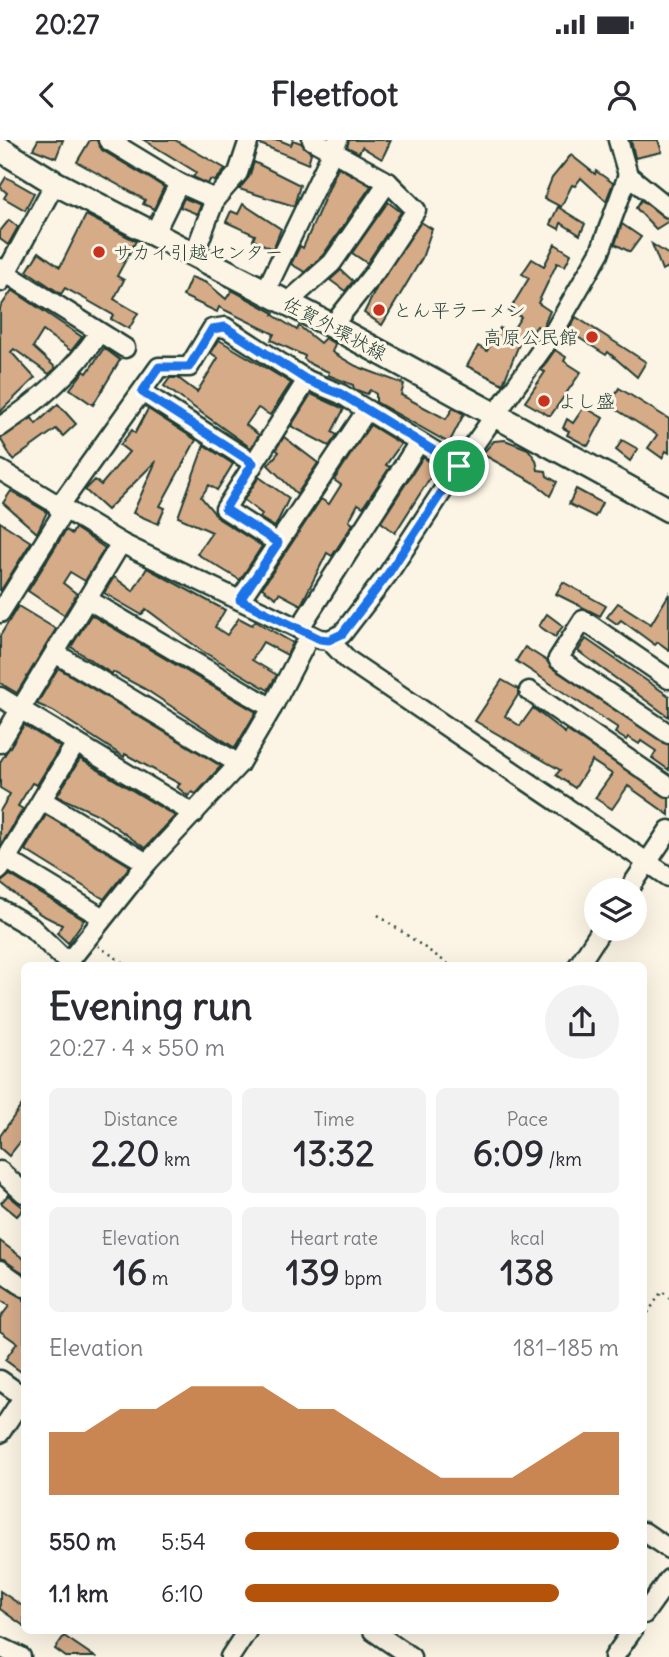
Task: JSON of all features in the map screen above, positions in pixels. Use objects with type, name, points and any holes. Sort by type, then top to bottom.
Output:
[{"type":"main road","name":"佐賀外環状線","points":[[0,149],[55,183],[332,326],[669,510]]},
{"type":"street","points":[[108,140],[179,183],[215,199]]},
{"type":"street","points":[[194,255],[215,199],[238,173],[249,140]]},
{"type":"street","points":[[312,140],[335,145],[388,182],[416,210],[375,272],[332,326]]},
{"type":"street","points":[[618,140],[628,175],[669,208]]},
{"type":"street","points":[[265,292],[335,145]]},
{"type":"street","points":[[329,640],[342,634],[388,574],[459,466],[552,335],[600,252],[628,175]]},
{"type":"street","points":[[287,303],[332,263],[388,182]]},
{"type":"street","points":[[55,183],[2,274],[125,348]]},
{"type":"street","points":[[154,234],[179,183]]},
{"type":"street","points":[[0,613],[61,510],[159,367],[189,367],[212,329],[225,327],[307,380],[341,394],[459,466]]},
{"type":"street","points":[[0,427],[44,397],[81,360],[99,333]]},
{"type":"street","points":[[278,543],[225,509],[307,380]]},
{"type":"street","points":[[142,392],[253,463]]},
{"type":"street","points":[[240,600],[367,410]]},
{"type":"street","points":[[0,909],[31,927],[62,957],[71,960],[147,863],[239,764],[272,708],[305,632],[419,442]]},
{"type":"street","points":[[2,475],[121,543],[305,632],[329,640],[348,660],[669,877]]},
{"type":"street","points":[[0,743],[121,543]]},
{"type":"street","points":[[88,599],[272,708]]},
{"type":"street","points":[[669,679],[583,620],[558,659],[669,734]]},
{"type":"street","points":[[55,653],[239,764]]},
{"type":"street","points":[[529,691],[669,787]]},
{"type":"street","points":[[0,697],[194,814]]},
{"type":"street","points":[[76,743],[3,864],[103,918]]},
{"type":"street","points":[[42,800],[147,863]]},
{"type":"street","points":[[637,878],[669,830]]},
{"type":"street","points":[[581,962],[594,941]]},
{"type":"street","points":[[0,1171],[21,1190]]},
{"type":"street","points":[[0,1270],[21,1285]]},
{"type":"street","points":[[0,1380],[21,1394]]},
{"type":"street","points":[[0,1433],[21,1401]]},
{"type":"street","points":[[647,1534],[669,1549]]},
{"type":"street","points":[[647,1610],[669,1579]]},
{"type":"street","points":[[230,1657],[245,1634]]},
{"type":"street","points":[[377,1634],[411,1657]]},
{"type":"street","points":[[614,1657],[630,1634]]},
{"type":"street","points":[[0,1647],[21,1657]]},
{"type":"path","points":[[377,915],[445,962]]},
{"type":"path","points":[[647,1314],[662,1291],[669,1298]]},
{"type":"building","points":[[38,140],[63,140],[56,158],[33,149]]},
{"type":"building","points":[[90,140],[97,140],[102,150],[164,187],[154,209],[143,204],[145,200],[77,162]]},
{"type":"building","points":[[144,140],[175,140],[226,169],[215,181],[210,180],[208,184],[193,177],[196,172]]},
{"type":"building","points":[[260,140],[279,140],[291,145],[293,140],[301,143],[311,153],[308,164],[260,144]]},
{"type":"building","points":[[349,140],[391,140],[382,159],[362,147],[359,153],[347,147]]},
{"type":"building","points":[[631,140],[658,140],[662,152],[635,158]]},
{"type":"building","points":[[571,155],[595,174],[596,171],[613,183],[606,201],[581,178],[575,186],[572,185],[561,207],[544,198],[552,178]]},
{"type":"building","points":[[254,162],[300,185],[294,206],[239,189],[249,177]]},
{"type":"building","points":[[338,167],[371,186],[323,255],[305,272],[291,264],[300,246],[303,248]]},
{"type":"building","points":[[6,177],[34,193],[25,210],[4,198],[7,193],[0,187]]},
{"type":"building","points":[[184,198],[201,205],[197,214],[180,207]]},
{"type":"building","points":[[641,200],[669,221],[656,229],[636,208]]},
{"type":"building","points":[[388,202],[401,212],[367,263],[352,253]]},
{"type":"building","points":[[243,204],[281,229],[273,249],[253,240],[255,235],[226,222],[231,211],[238,214]]},
{"type":"building","points":[[558,207],[585,224],[580,235],[561,223],[559,229],[550,224]]},
{"type":"building","points":[[86,215],[136,241],[117,276],[124,280],[114,299],[138,313],[129,329],[111,319],[113,315],[85,299],[65,288],[61,294],[27,271],[39,252],[60,267]]},
{"type":"building","points":[[9,220],[18,227],[8,245],[0,239],[0,231]]},
{"type":"building","points":[[421,222],[432,229],[422,258],[382,325],[364,313],[377,287]]},
{"type":"building","points":[[622,224],[641,237],[630,252],[615,244]]},
{"type":"building","points":[[555,244],[571,254],[565,266],[557,263],[538,303],[550,311],[542,329],[537,326],[526,341],[522,337],[503,384],[467,366],[478,346],[487,351],[500,328],[510,334],[521,317],[509,311],[529,278],[522,274],[532,259],[544,266]]},
{"type":"building","points":[[652,244],[669,255],[669,267],[662,270]]},
{"type":"building","points":[[341,270],[353,281],[345,291],[330,280]]},
{"type":"building","points":[[191,277],[207,283],[226,299],[232,290],[274,313],[273,315],[297,330],[299,326],[320,343],[325,338],[335,344],[332,352],[356,366],[404,384],[401,395],[446,419],[453,408],[464,414],[449,443],[376,402],[376,394],[370,390],[367,394],[354,389],[353,385],[312,365],[304,359],[305,356],[271,340],[274,334],[219,307],[217,312],[183,296]]},
{"type":"building","points":[[12,290],[82,337],[71,351],[43,331],[33,347],[56,368],[49,374],[14,349],[11,352],[35,378],[0,412],[0,308]]},
{"type":"building","points":[[576,317],[646,362],[637,377],[608,352],[606,355],[568,331]]},
{"type":"building","points":[[219,340],[291,383],[270,415],[258,408],[246,425],[259,435],[251,448],[164,386],[170,378],[178,378],[197,392],[218,358],[211,353]]},
{"type":"building","points":[[104,348],[120,360],[93,405],[70,389],[84,371],[87,373]]},
{"type":"building","points":[[555,350],[566,357],[564,361],[581,372],[551,415],[548,415],[525,402],[545,372],[541,370]]},
{"type":"building","points":[[619,388],[669,419],[669,453],[666,451],[662,458],[648,448],[657,435],[609,405]]},
{"type":"building","points":[[311,394],[344,409],[332,432],[337,435],[329,446],[291,426]]},
{"type":"building","points":[[58,404],[76,424],[63,436],[56,429],[13,460],[0,438],[32,418],[36,424]]},
{"type":"building","points":[[584,407],[603,418],[588,446],[567,435],[569,431],[563,428],[567,419],[573,423]]},
{"type":"building","points":[[148,409],[196,440],[160,506],[165,508],[158,524],[133,513],[156,461],[107,510],[85,490],[95,480],[101,485],[129,452],[120,445],[132,430],[135,433]]},
{"type":"building","points":[[370,425],[401,444],[386,465],[390,467],[363,507],[358,504],[349,521],[353,524],[332,556],[327,553],[301,605],[279,593],[276,598],[262,588],[321,499],[329,504],[341,485],[334,480]]},
{"type":"building","points":[[284,437],[318,463],[297,494],[268,465],[279,452],[276,449]]},
{"type":"building","points":[[505,440],[528,449],[536,460],[538,470],[546,471],[547,476],[557,482],[550,496],[533,482],[482,454],[494,441]]},
{"type":"building","points":[[622,440],[638,449],[630,461],[616,450]]},
{"type":"building","points":[[204,445],[233,464],[217,490],[209,485],[201,497],[219,519],[262,546],[240,580],[197,554],[212,532],[178,517]]},
{"type":"building","points":[[423,457],[437,467],[395,533],[381,522]]},
{"type":"building","points":[[259,477],[289,498],[275,527],[260,518],[262,514],[244,500]]},
{"type":"building","points":[[576,489],[602,503],[595,517],[569,504]]},
{"type":"building","points":[[11,491],[47,512],[37,533],[3,503]]},
{"type":"building","points":[[0,522],[31,542],[0,592]]},
{"type":"building","points":[[75,528],[105,548],[85,581],[70,572],[63,583],[77,594],[64,615],[28,591],[66,530],[72,534]]},
{"type":"building","points":[[147,568],[225,610],[215,627],[227,635],[239,618],[252,625],[255,621],[293,643],[287,655],[263,642],[252,660],[277,675],[268,690],[202,651],[146,609],[142,615],[104,593],[114,577],[133,591]]},
{"type":"building","points":[[563,582],[606,606],[600,616],[556,594]]},
{"type":"building","points":[[669,594],[669,650],[658,642],[655,645],[621,620],[617,624],[607,617],[618,603],[651,624]]},
{"type":"building","points":[[18,606],[56,629],[17,693],[0,683],[0,636]]},
{"type":"building","points":[[547,614],[563,626],[555,637],[539,626]]},
{"type":"building","points":[[91,615],[256,712],[235,748],[145,689],[113,672],[112,674],[71,647]]},
{"type":"building","points":[[586,639],[669,696],[669,717],[578,651]]},
{"type":"building","points":[[525,647],[547,661],[552,668],[669,745],[669,770],[652,758],[656,751],[641,741],[639,744],[628,737],[626,740],[615,733],[618,728],[516,661]]},
{"type":"building","points":[[58,668],[221,766],[196,794],[192,792],[188,796],[177,787],[180,784],[125,754],[124,757],[53,711],[37,704]]},
{"type":"building","points":[[502,680],[518,689],[518,695],[505,716],[520,726],[533,708],[565,733],[566,730],[669,798],[669,815],[628,786],[612,809],[595,798],[612,774],[592,761],[575,788],[556,775],[560,770],[475,721]]},
{"type":"building","points":[[24,725],[60,747],[37,785],[32,783],[18,806],[23,809],[0,847],[0,811],[10,794],[0,788],[0,762]]},
{"type":"building","points":[[80,759],[175,816],[145,848],[97,814],[57,796]]},
{"type":"building","points":[[46,815],[130,866],[104,899],[25,850]]},
{"type":"building","points":[[10,875],[84,920],[68,943],[57,933],[62,925],[40,914],[0,883]]},
{"type":"building","points":[[21,1106],[21,1141],[9,1156],[0,1148],[0,1136]]},
{"type":"building","points":[[8,1195],[21,1206],[21,1211],[17,1216],[1,1203]]},
{"type":"building","points":[[0,1241],[21,1257],[21,1271],[0,1259]]},
{"type":"building","points":[[0,1284],[21,1296],[21,1372],[5,1360],[17,1343],[0,1331],[0,1318],[9,1306],[0,1300]]},
{"type":"building","points":[[0,1591],[21,1605],[21,1624],[0,1609]]},
{"type":"building","points":[[64,1636],[95,1657],[66,1657],[55,1649]]},
{"type":"place","name":"サカイ引越センター","points":[[99,252]]},
{"type":"place","name":"とん平ラーメン","points":[[379,310]]},
{"type":"place","name":"高原公民館","points":[[592,337]]},
{"type":"place","name":"よし盛","points":[[544,401]]},
{"type":"route","points":[[225,327],[307,380],[341,394],[459,466],[388,574],[342,634],[329,640],[320,639],[240,600],[278,543],[225,509],[253,463],[142,392],[159,367],[189,367],[212,329],[225,327]]}]
